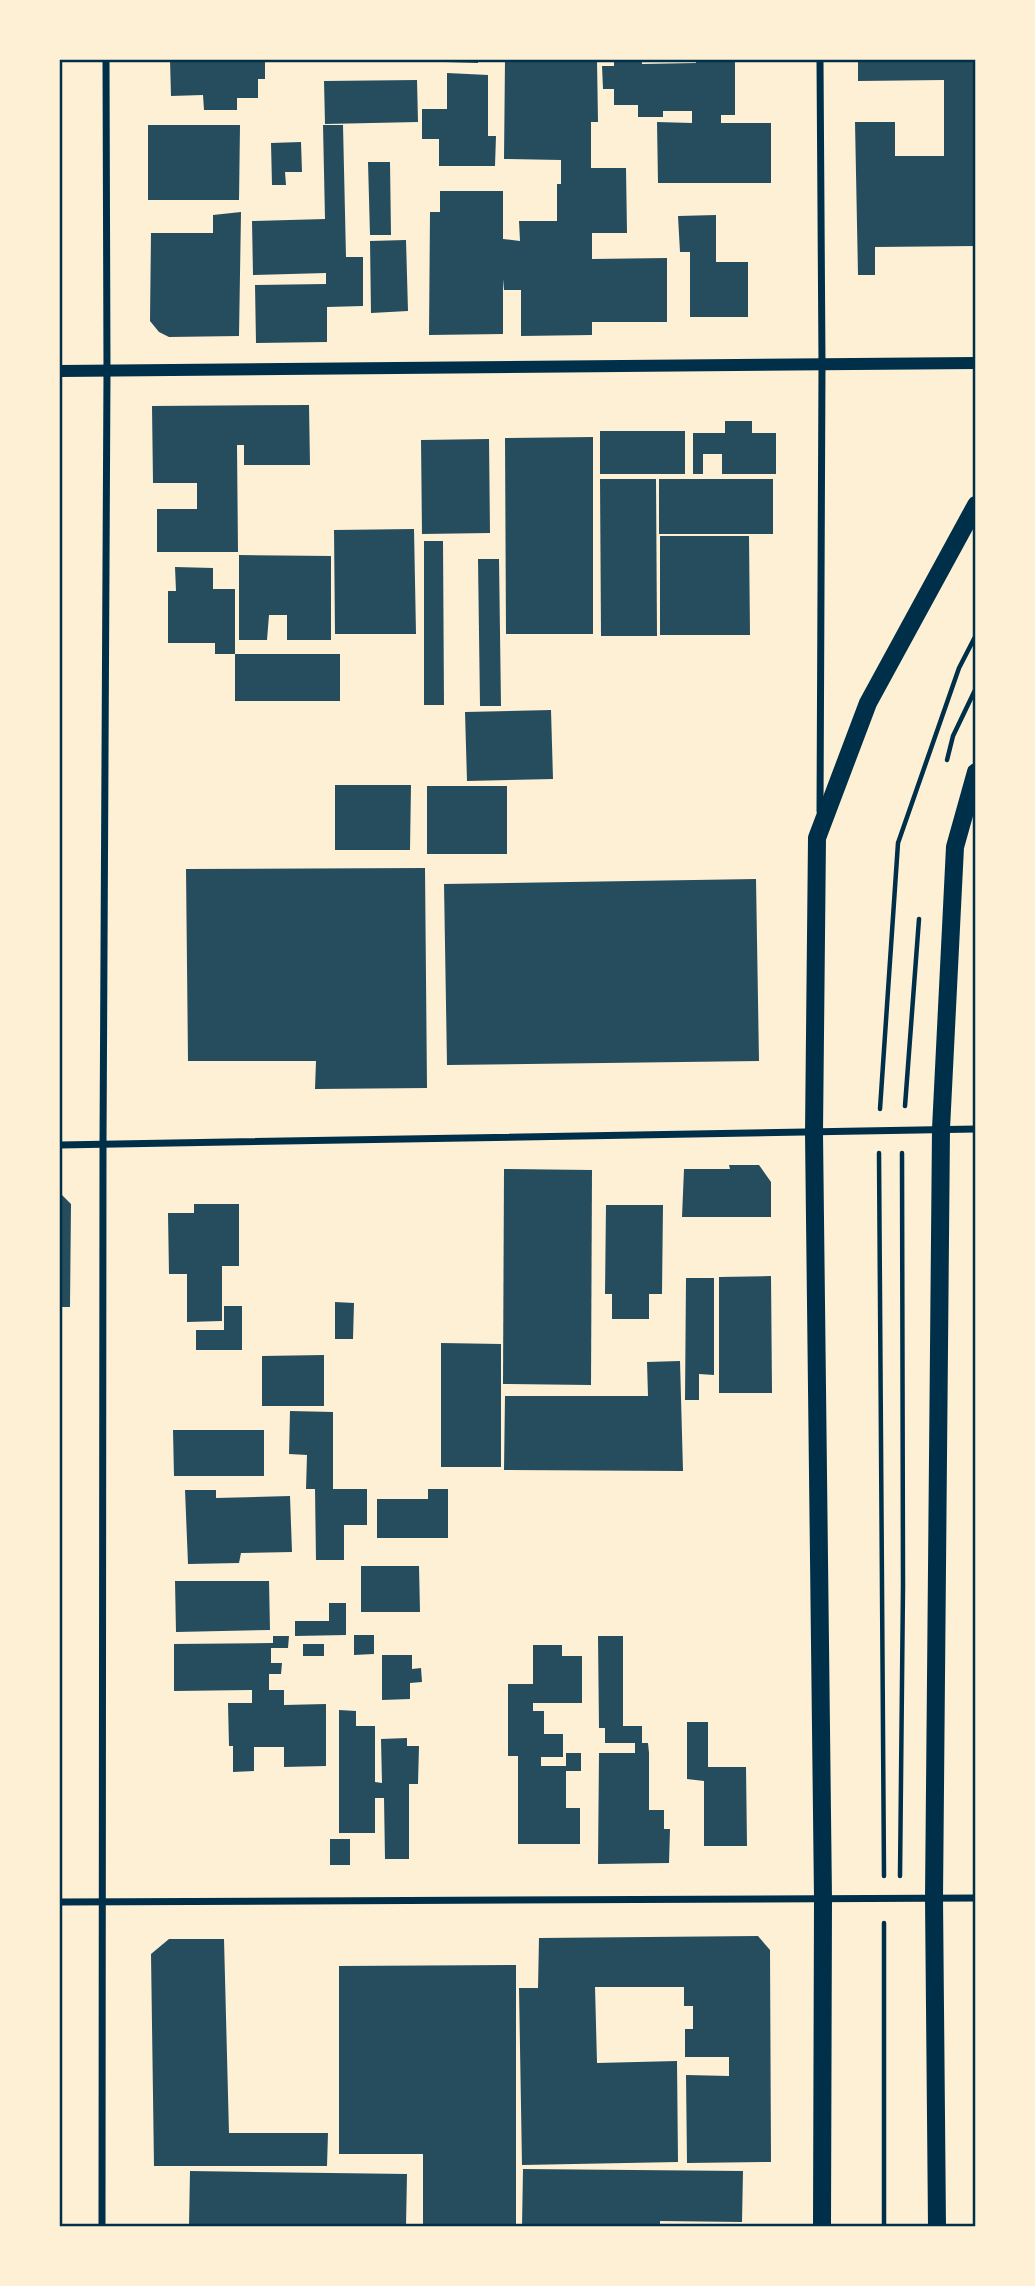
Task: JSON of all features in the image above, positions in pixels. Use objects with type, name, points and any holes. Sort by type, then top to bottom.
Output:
[{"type":"main road","points":[[822,2227],[823,1899],[814,1133],[817,838],[868,702],[975,505]]},
{"type":"main road","points":[[937,2227],[934,1898],[941,1129],[955,847],[975,772]]},
{"type":"street","points":[[102,2227],[106,60]]},
{"type":"street","points":[[817,838],[821,803],[820,60]]},
{"type":"street","points":[[60,371],[975,363]]},
{"type":"street","points":[[60,1145],[975,1129]]},
{"type":"street","points":[[60,1902],[975,1898]]},
{"type":"path","points":[[884,2227],[878,1131],[898,843],[960,667],[975,635]]},
{"type":"building","points":[[170,60],[265,60],[265,79],[258,79],[258,98],[237,98],[237,110],[204,110],[203,95],[171,96]]},
{"type":"building","points":[[478,60],[478,63],[445,62]]},
{"type":"building","points":[[505,60],[597,60],[598,122],[591,122],[591,168],[626,168],[627,233],[592,233],[592,259],[667,258],[667,322],[592,322],[592,335],[521,336],[521,290],[504,290],[503,279],[503,334],[429,335],[430,212],[440,212],[440,191],[503,191],[503,239],[520,241],[519,221],[557,221],[557,184],[561,184],[561,160],[504,159]]},
{"type":"building","points":[[614,60],[642,60],[642,64],[696,63],[696,60],[735,61],[735,115],[721,115],[721,123],[771,123],[771,183],[658,183],[657,122],[692,123],[692,111],[663,111],[663,117],[638,117],[638,105],[614,105],[614,89],[603,89],[602,66],[614,66]]},
{"type":"building","points":[[858,60],[976,60],[976,246],[875,247],[875,275],[858,275],[855,122],[895,122],[895,156],[944,156],[944,80],[858,81]]},
{"type":"building","points":[[447,73],[488,75],[488,136],[496,136],[495,166],[439,166],[439,139],[422,139],[422,109],[447,109]]},
{"type":"building","points":[[417,80],[418,122],[325,124],[324,81]]},
{"type":"building","points":[[148,125],[240,125],[239,200],[148,200]]},
{"type":"building","points":[[323,125],[343,125],[346,257],[363,257],[363,306],[327,307],[327,342],[256,343],[255,285],[326,284],[326,273],[253,275],[252,221],[325,219]]},
{"type":"building","points":[[301,142],[302,172],[285,172],[286,185],[272,185],[271,143]]},
{"type":"building","points":[[368,162],[390,162],[391,235],[370,235]]},
{"type":"building","points":[[241,212],[239,336],[169,337],[159,332],[150,321],[151,233],[213,233],[213,215]]},
{"type":"building","points":[[716,215],[716,262],[748,262],[748,317],[690,317],[690,252],[680,252],[678,216]]},
{"type":"building","points":[[406,240],[408,311],[371,313],[370,241]]},
{"type":"building","points":[[309,405],[310,465],[244,465],[244,445],[237,445],[238,552],[157,552],[157,509],[197,509],[197,483],[153,483],[152,406]]},
{"type":"building","points":[[725,421],[752,421],[752,433],[776,433],[776,474],[722,474],[722,454],[703,454],[703,474],[693,474],[693,433],[725,433]]},
{"type":"building","points":[[600,431],[685,431],[685,474],[600,474]]},
{"type":"building","points":[[593,437],[593,634],[506,634],[505,438]]},
{"type":"building","points":[[489,439],[490,533],[422,534],[421,440]]},
{"type":"building","points":[[600,479],[656,479],[657,636],[601,636]]},
{"type":"building","points":[[659,479],[773,479],[773,534],[659,534]]},
{"type":"building","points":[[414,529],[416,634],[335,634],[334,530]]},
{"type":"building","points":[[660,536],[749,536],[750,635],[660,635]]},
{"type":"building","points":[[424,541],[443,541],[444,705],[424,705]]},
{"type":"building","points":[[239,555],[331,556],[331,640],[287,640],[287,615],[269,615],[267,640],[239,640]]},
{"type":"building","points":[[478,559],[499,559],[501,706],[480,706]]},
{"type":"building","points":[[175,567],[213,568],[213,589],[235,589],[235,654],[215,654],[215,643],[168,643],[168,591],[176,591]]},
{"type":"building","points":[[235,654],[340,654],[340,701],[235,701]]},
{"type":"building","points":[[551,710],[553,779],[467,781],[465,712]]},
{"type":"building","points":[[335,785],[411,785],[410,850],[335,850]]},
{"type":"building","points":[[427,786],[507,786],[507,854],[427,854]]},
{"type":"building","points":[[62,866],[62,925],[60,925]]},
{"type":"building","points":[[425,868],[427,1088],[315,1089],[316,1061],[188,1061],[186,869]]},
{"type":"building","points":[[756,879],[759,1061],[447,1065],[444,884]]},
{"type":"building","points":[[729,1165],[759,1165],[771,1182],[771,1217],[682,1217],[684,1169],[730,1169]]},
{"type":"building","points":[[504,1169],[592,1170],[591,1385],[503,1384]]},
{"type":"building","points":[[60,1193],[71,1204],[70,1307],[60,1307]]},
{"type":"building","points":[[194,1204],[239,1204],[239,1266],[222,1266],[222,1321],[187,1322],[187,1274],[169,1274],[168,1213],[194,1213]]},
{"type":"building","points":[[606,1205],[663,1205],[662,1294],[649,1294],[649,1319],[612,1319],[612,1294],[605,1294]]},
{"type":"building","points":[[771,1276],[772,1393],[719,1393],[719,1277]]},
{"type":"building","points":[[686,1278],[714,1278],[714,1375],[699,1374],[699,1400],[685,1400]]},
{"type":"building","points":[[335,1302],[354,1303],[353,1339],[335,1339]]},
{"type":"building","points":[[224,1306],[242,1306],[242,1350],[196,1350],[196,1330],[224,1330]]},
{"type":"building","points":[[441,1343],[501,1344],[501,1467],[441,1467]]},
{"type":"building","points":[[324,1355],[324,1406],[262,1406],[262,1356]]},
{"type":"building","points":[[680,1361],[683,1471],[504,1470],[505,1396],[648,1396],[647,1362]]},
{"type":"building","points":[[290,1411],[333,1412],[333,1489],[367,1489],[367,1525],[344,1525],[344,1560],[316,1560],[315,1489],[306,1489],[307,1455],[289,1454]]},
{"type":"building","points":[[173,1430],[264,1430],[264,1476],[174,1476]]},
{"type":"building","points":[[428,1489],[448,1489],[448,1538],[377,1538],[377,1499],[428,1499]]},
{"type":"building","points":[[185,1490],[216,1490],[216,1498],[290,1496],[292,1552],[241,1553],[239,1563],[188,1564]]},
{"type":"building","points":[[361,1566],[419,1566],[420,1612],[361,1612]]},
{"type":"building","points":[[175,1581],[269,1581],[270,1630],[176,1632]]},
{"type":"building","points":[[329,1603],[346,1603],[346,1635],[295,1636],[295,1621],[329,1621]]},
{"type":"building","points":[[354,1635],[374,1635],[374,1654],[354,1655]]},
{"type":"building","points":[[273,1636],[289,1636],[288,1648],[271,1648],[271,1663],[282,1663],[281,1674],[269,1674],[269,1690],[284,1690],[284,1705],[326,1704],[326,1766],[284,1767],[284,1747],[254,1747],[254,1771],[233,1772],[233,1746],[229,1746],[228,1703],[252,1703],[252,1690],[174,1691],[174,1644],[273,1643]]},
{"type":"building","points":[[598,1636],[623,1636],[623,1726],[642,1726],[642,1743],[648,1743],[649,1810],[664,1810],[664,1829],[670,1829],[669,1863],[598,1864],[599,1753],[635,1753],[635,1743],[605,1743],[605,1728],[599,1728]]},
{"type":"building","points":[[303,1644],[324,1644],[324,1656],[303,1656]]},
{"type":"building","points":[[533,1645],[562,1645],[562,1656],[582,1656],[582,1703],[533,1703],[533,1711],[544,1711],[544,1734],[563,1734],[563,1757],[541,1757],[541,1766],[566,1766],[566,1753],[581,1753],[581,1771],[566,1771],[566,1808],[580,1808],[580,1844],[518,1844],[518,1756],[508,1756],[508,1684],[533,1684]]},
{"type":"building","points":[[382,1655],[412,1655],[412,1669],[421,1668],[422,1682],[410,1683],[410,1699],[382,1700]]},
{"type":"building","points":[[339,1710],[356,1711],[356,1726],[375,1726],[375,1782],[382,1783],[381,1739],[407,1738],[407,1746],[419,1746],[418,1784],[409,1784],[409,1859],[385,1859],[384,1798],[375,1798],[375,1833],[339,1833]]},
{"type":"building","points":[[687,1722],[708,1722],[708,1767],[746,1767],[747,1846],[704,1846],[704,1781],[687,1779]]},
{"type":"building","points":[[330,1839],[350,1839],[350,1865],[330,1865]]},
{"type":"building","points":[[758,1936],[770,1950],[771,2162],[687,2163],[686,2075],[729,2076],[729,2057],[685,2057],[685,2029],[693,2029],[693,2006],[684,2006],[684,1987],[595,1987],[597,2063],[677,2061],[678,2162],[522,2165],[519,1988],[538,1988],[539,1938]]},
{"type":"building","points":[[169,1939],[224,1939],[229,2133],[328,2133],[327,2166],[154,2166],[151,1954]]},
{"type":"building","points":[[516,1965],[516,2226],[423,2226],[423,2154],[339,2154],[339,1966]]},
{"type":"building","points":[[523,2169],[743,2171],[742,2222],[660,2221],[660,2226],[522,2226]]},
{"type":"building","points":[[190,2171],[407,2174],[406,2226],[189,2226]]}]
